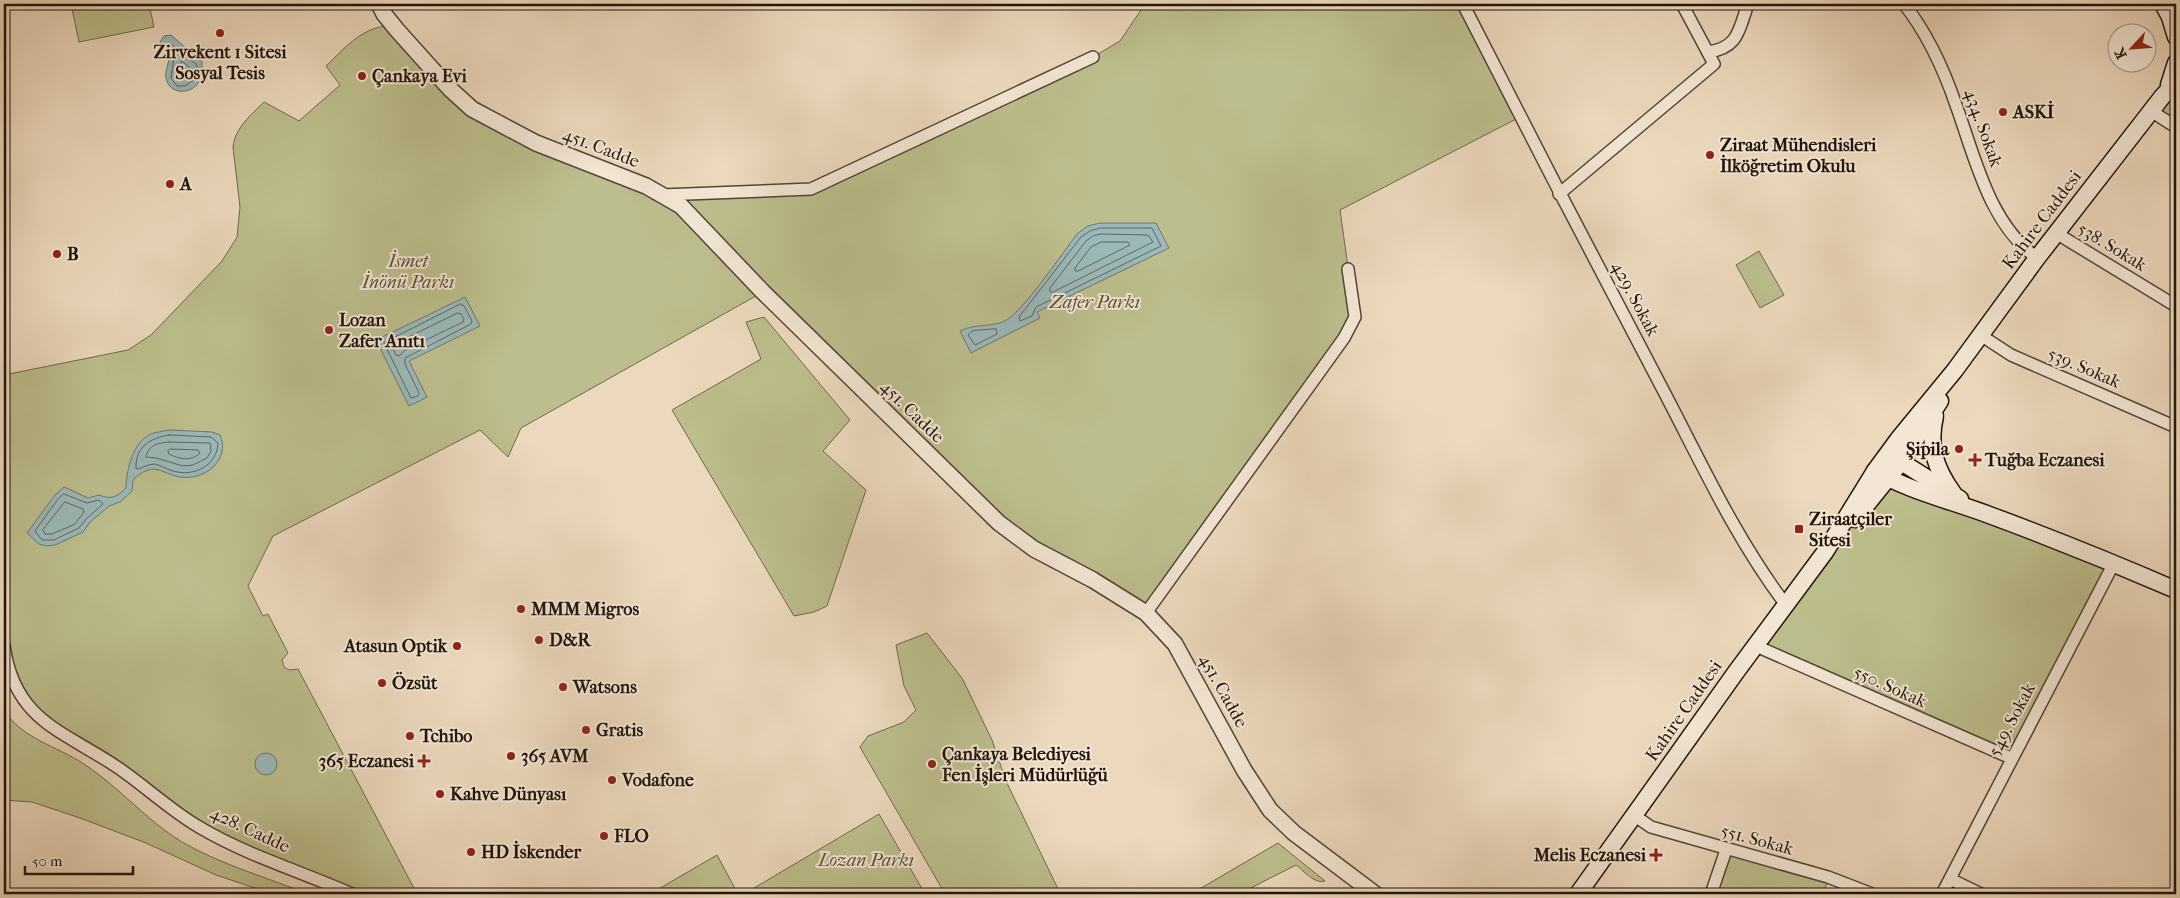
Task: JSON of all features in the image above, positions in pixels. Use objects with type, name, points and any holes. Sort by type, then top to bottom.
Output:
[{"type":"main road","points":[[2163,4],[2170,17],[2176,37]]},
{"type":"main road","name":"Kahire Caddesi","points":[[1578,894],[2037,258],[2172,85],[2176,63]]},
{"type":"main road","name":"Kahire Caddesi","points":[[1894,458],[1937,406],[1955,370]]},
{"type":"main road","points":[[1937,406],[1931,444],[1941,473],[1956,497]]},
{"type":"main road","points":[[1894,458],[1956,497],[1991,515]]},
{"type":"main road","points":[[1882,475],[1916,491],[1991,515],[2114,563],[2176,590]]},
{"type":"street","name":"451. Cadde","points":[[379,4],[384,14],[397,30],[450,89],[472,109],[536,143],[646,186],[681,206],[763,292],[999,523],[1034,549],[1093,580],[1146,613],[1175,644],[1244,770],[1270,810],[1294,833],[1375,894]]},
{"type":"street","name":"429. Sokak","points":[[1463,4],[1559,194],[1750,554],[1786,605]]},
{"type":"street","points":[[1559,194],[1714,64],[1682,4]]},
{"type":"street","points":[[1708,52],[1719,51],[1729,46],[1738,35],[1748,4]]},
{"type":"street","name":"434. Sokak","points":[[1904,4],[1915,17],[1937,58],[1956,104],[1980,175],[1993,203],[2023,248],[2037,258]]},
{"type":"street","points":[[662,194],[811,189],[1093,57]]},
{"type":"street","points":[[2151,112],[2176,128]]},
{"type":"street","name":"538. Sokak","points":[[2056,234],[2176,306]]},
{"type":"street","points":[[1146,613],[1344,338],[1354,317],[1348,269]]},
{"type":"street","name":"539. Sokak","points":[[1982,336],[2011,355],[2176,426]]},
{"type":"street","name":"549. Sokak","points":[[1942,894],[2114,563]]},
{"type":"street","name":"428. Cadde","points":[[4,646],[7,668],[14,685],[35,714],[48,726],[116,767],[198,826],[220,839],[352,894]]},
{"type":"street","name":"550. Sokak","points":[[1756,646],[2011,758]]},
{"type":"street","name":"551. Sokak","points":[[1634,816],[1651,827],[1726,850],[1828,877],[1872,894]]},
{"type":"street","points":[[1711,894],[1726,850]]},
{"type":"street","points":[[1950,879],[1981,894]]},
{"type":"green space","points":[[71,4],[149,4],[154,27],[79,42]]},
{"type":"green space","points":[[1145,4],[1463,4],[1520,117],[1340,210],[1355,317],[1146,613],[1034,549],[763,292],[521,428],[508,457],[480,430],[273,536],[248,586],[263,616],[268,614],[288,653],[282,660],[284,667],[289,670],[298,669],[417,894],[352,894],[220,839],[35,714],[4,646],[4,375],[128,350],[151,335],[222,261],[237,237],[240,207],[233,147],[240,128],[264,102],[299,121],[340,85],[326,66],[346,46],[361,35],[387,26],[472,109],[662,195],[811,189],[1093,57],[1120,41]]},
{"type":"green space","points":[[2176,84],[2176,127],[2151,111]]},
{"type":"green space","points":[[1759,251],[1784,295],[1760,308],[1736,265]]},
{"type":"green space","points":[[764,317],[850,420],[823,451],[866,490],[827,606],[814,612],[794,616],[672,410],[761,359],[746,322]]},
{"type":"green space","points":[[1888,479],[2114,563],[2011,758],[1756,646],[1825,552]]},
{"type":"green space","points":[[927,633],[962,678],[992,740],[1006,781],[1059,891],[1052,894],[945,894],[860,747],[868,736],[904,722],[916,710],[904,686],[896,645]]},
{"type":"green space","points":[[4,710],[20,728],[97,773],[156,824],[182,842],[228,864],[308,894],[273,894],[216,875],[146,843],[80,818],[32,802],[4,800]]},
{"type":"green space","name":"Lozan Parkı","points":[[879,814],[925,894],[744,894]]},
{"type":"green space","points":[[1278,843],[1325,881],[1313,879],[1296,865],[1239,894],[1191,894]]},
{"type":"green space","points":[[1726,850],[1828,877],[1824,894],[1713,894]]},
{"type":"green space","points":[[717,855],[738,894],[650,894]]},
{"type":"water","points":[[171,35],[202,62],[199,82],[186,91],[171,88],[166,78],[169,59],[160,42],[164,36]]},
{"type":"water","points":[[1100,223],[1156,223],[1169,248],[1037,312],[1040,318],[971,353],[960,331],[972,327],[999,323],[1012,316],[1031,295],[1078,233],[1088,226]]},
{"type":"water","points":[[465,297],[480,326],[409,361],[427,397],[409,406],[376,340]]},
{"type":"water","points":[[169,430],[212,432],[220,435],[222,453],[219,460],[213,467],[198,476],[177,476],[154,469],[145,471],[133,480],[132,491],[120,502],[109,506],[90,522],[83,532],[55,545],[46,546],[39,544],[27,533],[55,495],[64,487],[88,498],[99,495],[114,497],[120,494],[126,488],[131,460],[141,441],[151,434]]},
{"type":"water","points":[[266,753],[274,756],[277,764],[274,772],[266,775],[258,772],[255,764],[258,756]]},
{"type":"place","name":"Zirvekent 1 Sitesi Sosyal Tesis","points":[[220,33]]},
{"type":"place","name":"Çankaya Evi","points":[[362,76]]},
{"type":"place","name":"ASKİ","points":[[2003,112]]},
{"type":"place","name":"Ziraat Mühendisleri İlköğretim Okulu","points":[[1710,155]]},
{"type":"place","name":"A","points":[[170,184]]},
{"type":"place","name":"B","points":[[57,254]]},
{"type":"place","name":"Lozan Zafer Anıtı","points":[[329,330]]},
{"type":"place","name":"Şipila","points":[[1959,449]]},
{"type":"place","name":"Tuğba Eczanesi","points":[[1975,460]]},
{"type":"place","name":"Ziraatçiler Sitesi","points":[[1799,529]]},
{"type":"place","name":"MMM Migros","points":[[521,609]]},
{"type":"place","name":"D&R","points":[[539,640]]},
{"type":"place","name":"Atasun Optik","points":[[457,646]]},
{"type":"place","name":"Özsüt","points":[[382,683]]},
{"type":"place","name":"Watsons","points":[[563,687]]},
{"type":"place","name":"Gratis","points":[[586,730]]},
{"type":"place","name":"Tchibo","points":[[410,736]]},
{"type":"place","name":"365 AVM","points":[[511,756]]},
{"type":"place","name":"365 Eczanesi","points":[[424,761]]},
{"type":"place","name":"Çankaya Belediyesi Fen İşleri Müdürlüğü","points":[[932,764]]},
{"type":"place","name":"Vodafone","points":[[612,780]]},
{"type":"place","name":"Kahve Dünyası","points":[[440,794]]},
{"type":"place","name":"FLO","points":[[604,836]]},
{"type":"place","name":"HD İskender","points":[[471,852]]},
{"type":"place","name":"Melis Eczanesi","points":[[1656,855]]},
{"type":"park label","name":"İsmet İnönü Parkı","points":[[408,271]]},
{"type":"park label","name":"Zafer Parkı","points":[[1095,302]]}]
